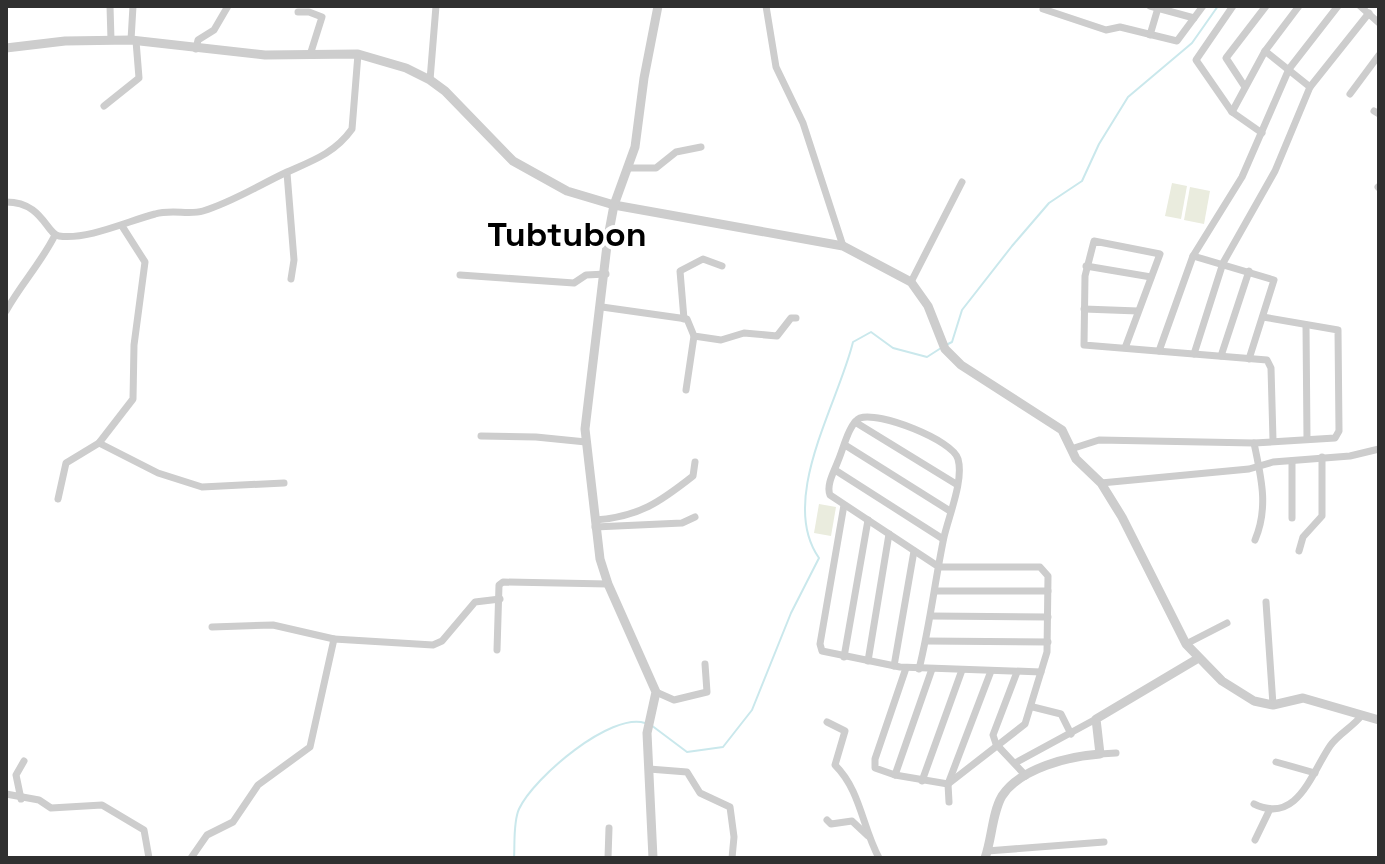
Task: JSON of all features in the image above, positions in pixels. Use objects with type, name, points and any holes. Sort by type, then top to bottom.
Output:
[{"type":"street","points":[[110,6],[111,40]]},
{"type":"street","points":[[104,106],[139,78],[133,41],[133,6]]},
{"type":"street","points":[[196,49],[198,40],[214,30],[228,6]]},
{"type":"street","points":[[430,80],[436,6]]},
{"type":"street","points":[[653,858],[649,723],[656,692],[608,584],[595,523],[586,442],[586,404],[614,205],[630,168],[658,6]]},
{"type":"street","points":[[766,6],[776,67],[803,123],[843,246]]},
{"type":"street","points":[[1044,6],[1043,9],[1106,30],[1120,27],[1177,41],[1203,6]]},
{"type":"street","points":[[1233,6],[1196,60],[1232,112],[1262,133]]},
{"type":"street","points":[[1245,87],[1226,58],[1266,6]]},
{"type":"street","points":[[1232,112],[1265,51],[1299,6]]},
{"type":"street","points":[[1159,351],[1193,256],[1242,177],[1289,69],[1338,6]]},
{"type":"street","points":[[1360,6],[1379,23]]},
{"type":"street","points":[[1150,35],[1154,7],[1194,18]]},
{"type":"street","points":[[298,12],[309,12],[323,19],[310,55]]},
{"type":"street","points":[[1194,354],[1223,263],[1275,171],[1310,87],[1369,13]]},
{"type":"street","points":[[6,48],[65,41],[111,40],[265,55],[358,54],[406,68],[430,80],[445,91],[513,161],[567,191],[614,205],[843,246],[911,282],[928,306],[943,346],[971,372],[1057,425],[1088,474],[1101,483],[1186,644],[1197,659],[1254,701],[1273,705],[1303,698],[1379,720]]},
{"type":"street","points":[[1265,51],[1310,87]]},
{"type":"street","points":[[55,235],[122,226],[164,211],[201,212],[259,189],[316,161],[352,129],[358,54]]},
{"type":"street","points":[[1350,94],[1379,55]]},
{"type":"street","points":[[630,168],[656,168],[683,149],[701,147]]},
{"type":"street","points":[[287,173],[294,260],[291,279]]},
{"type":"street","points":[[911,282],[962,182]]},
{"type":"street","points":[[6,202],[38,212],[55,235]]},
{"type":"street","points":[[58,499],[66,463],[99,443],[133,399],[134,345],[145,262],[122,226]]},
{"type":"street","points":[[6,311],[28,275],[41,262],[55,235]]},
{"type":"street","points":[[1125,348],[1160,254],[1094,241],[1086,266],[1084,345],[1264,359],[1270,365],[1273,440]]},
{"type":"street","points":[[1193,256],[1274,280],[1249,359]]},
{"type":"street","points":[[684,319],[680,271],[703,259],[722,266]]},
{"type":"street","points":[[1086,266],[1151,277]]},
{"type":"street","points":[[1221,356],[1249,271]]},
{"type":"street","points":[[460,275],[574,283],[586,275],[606,274]]},
{"type":"street","points":[[602,307],[689,321],[694,336],[686,390]]},
{"type":"street","points":[[1084,309],[1138,311]]},
{"type":"street","points":[[1071,449],[1099,440],[1254,443],[1335,438],[1339,431],[1338,330],[1263,317]]},
{"type":"street","points":[[694,336],[721,340],[744,333],[777,336],[791,318],[796,318]]},
{"type":"street","points":[[1306,325],[1307,439]]},
{"type":"street","points":[[906,668],[875,759],[878,770],[948,784],[1025,724],[1033,707],[1031,702],[1048,642],[1048,572],[1040,567],[939,567],[828,493],[855,422],[862,418],[883,419],[932,438],[956,454],[956,484],[943,539],[939,567],[931,616],[919,669]]},
{"type":"street","points":[[855,422],[956,484]]},
{"type":"street","points":[[481,436],[586,442]]},
{"type":"street","points":[[99,443],[158,473],[202,487],[284,483]]},
{"type":"street","points":[[1254,443],[1263,499],[1255,540]]},
{"type":"street","points":[[845,445],[950,511]]},
{"type":"street","points":[[1101,483],[1259,467],[1379,449]]},
{"type":"street","points":[[1299,551],[1303,537],[1322,516],[1322,457]]},
{"type":"street","points":[[1292,461],[1292,518]]},
{"type":"street","points":[[595,523],[625,517],[657,504],[693,476],[695,462]]},
{"type":"street","points":[[835,470],[943,539]]},
{"type":"street","points":[[844,505],[820,644],[824,653],[906,668],[1041,672]]},
{"type":"street","points":[[595,523],[682,523],[695,517]]},
{"type":"street","points":[[844,657],[868,520]]},
{"type":"street","points":[[868,661],[889,534]]},
{"type":"street","points":[[894,666],[914,551]]},
{"type":"street","points":[[497,650],[499,585],[503,582],[608,584]]},
{"type":"street","points":[[935,591],[1048,591]]},
{"type":"street","points":[[212,627],[273,625],[334,639],[438,644],[475,602],[500,599]]},
{"type":"street","points":[[1266,602],[1273,705]]},
{"type":"street","points":[[931,616],[1048,617]]},
{"type":"street","points":[[1186,644],[1227,623]]},
{"type":"street","points":[[191,858],[207,835],[233,822],[258,785],[310,747],[334,639]]},
{"type":"street","points":[[926,641],[1048,642]]},
{"type":"street","points":[[1015,763],[1071,734],[1197,659]]},
{"type":"street","points":[[656,692],[674,700],[707,692],[705,664]]},
{"type":"street","points":[[895,775],[932,669]]},
{"type":"street","points":[[922,781],[962,670]]},
{"type":"street","points":[[949,802],[948,784],[991,671]]},
{"type":"street","points":[[1017,672],[994,731],[996,744],[1026,777]]},
{"type":"street","points":[[1033,707],[1061,714],[1071,734]]},
{"type":"street","points":[[1254,804],[1270,809],[1283,807],[1300,797],[1331,744],[1362,715]]},
{"type":"street","points":[[1096,719],[1100,754]]},
{"type":"street","points":[[827,722],[845,731],[835,765],[854,787],[869,838],[879,858]]},
{"type":"street","points":[[1104,842],[986,854],[1000,800],[1026,777],[1072,757],[1116,753]]},
{"type":"street","points":[[21,799],[16,775],[24,761]]},
{"type":"street","points":[[1276,762],[1315,773]]},
{"type":"street","points":[[649,769],[687,772],[700,793],[730,807],[734,837],[732,858]]},
{"type":"street","points":[[6,794],[39,800],[51,808],[72,809],[91,803],[112,808],[144,830],[149,858]]},
{"type":"street","points":[[1255,840],[1270,809]]},
{"type":"street","points":[[827,820],[831,824],[852,821],[869,838]]},
{"type":"street","points":[[608,858],[609,828]]},
{"type":"shaded area","points":[[1172,183],[1187,186],[1181,219],[1165,216]]},
{"type":"shaded area","points":[[1190,187],[1210,191],[1204,224],[1184,220]]},
{"type":"shaded area","points":[[819,504],[836,507],[831,536],[814,533]]},
{"type":"waterway","points":[[946,345],[952,342],[962,310],[1012,246],[1049,203],[1082,181],[1099,144],[1128,97],[1192,43],[1218,6]]},
{"type":"waterway","points":[[651,725],[687,752],[723,747],[752,710],[791,613],[819,558],[808,535],[805,508],[808,481],[853,342],[871,332],[893,348],[927,357],[941,348]]},
{"type":"waterway","points":[[514,858],[517,814],[540,781],[594,737],[630,722],[645,723]]},
{"type":"district","name":"Tubtubon","points":[[567,234]]}]
